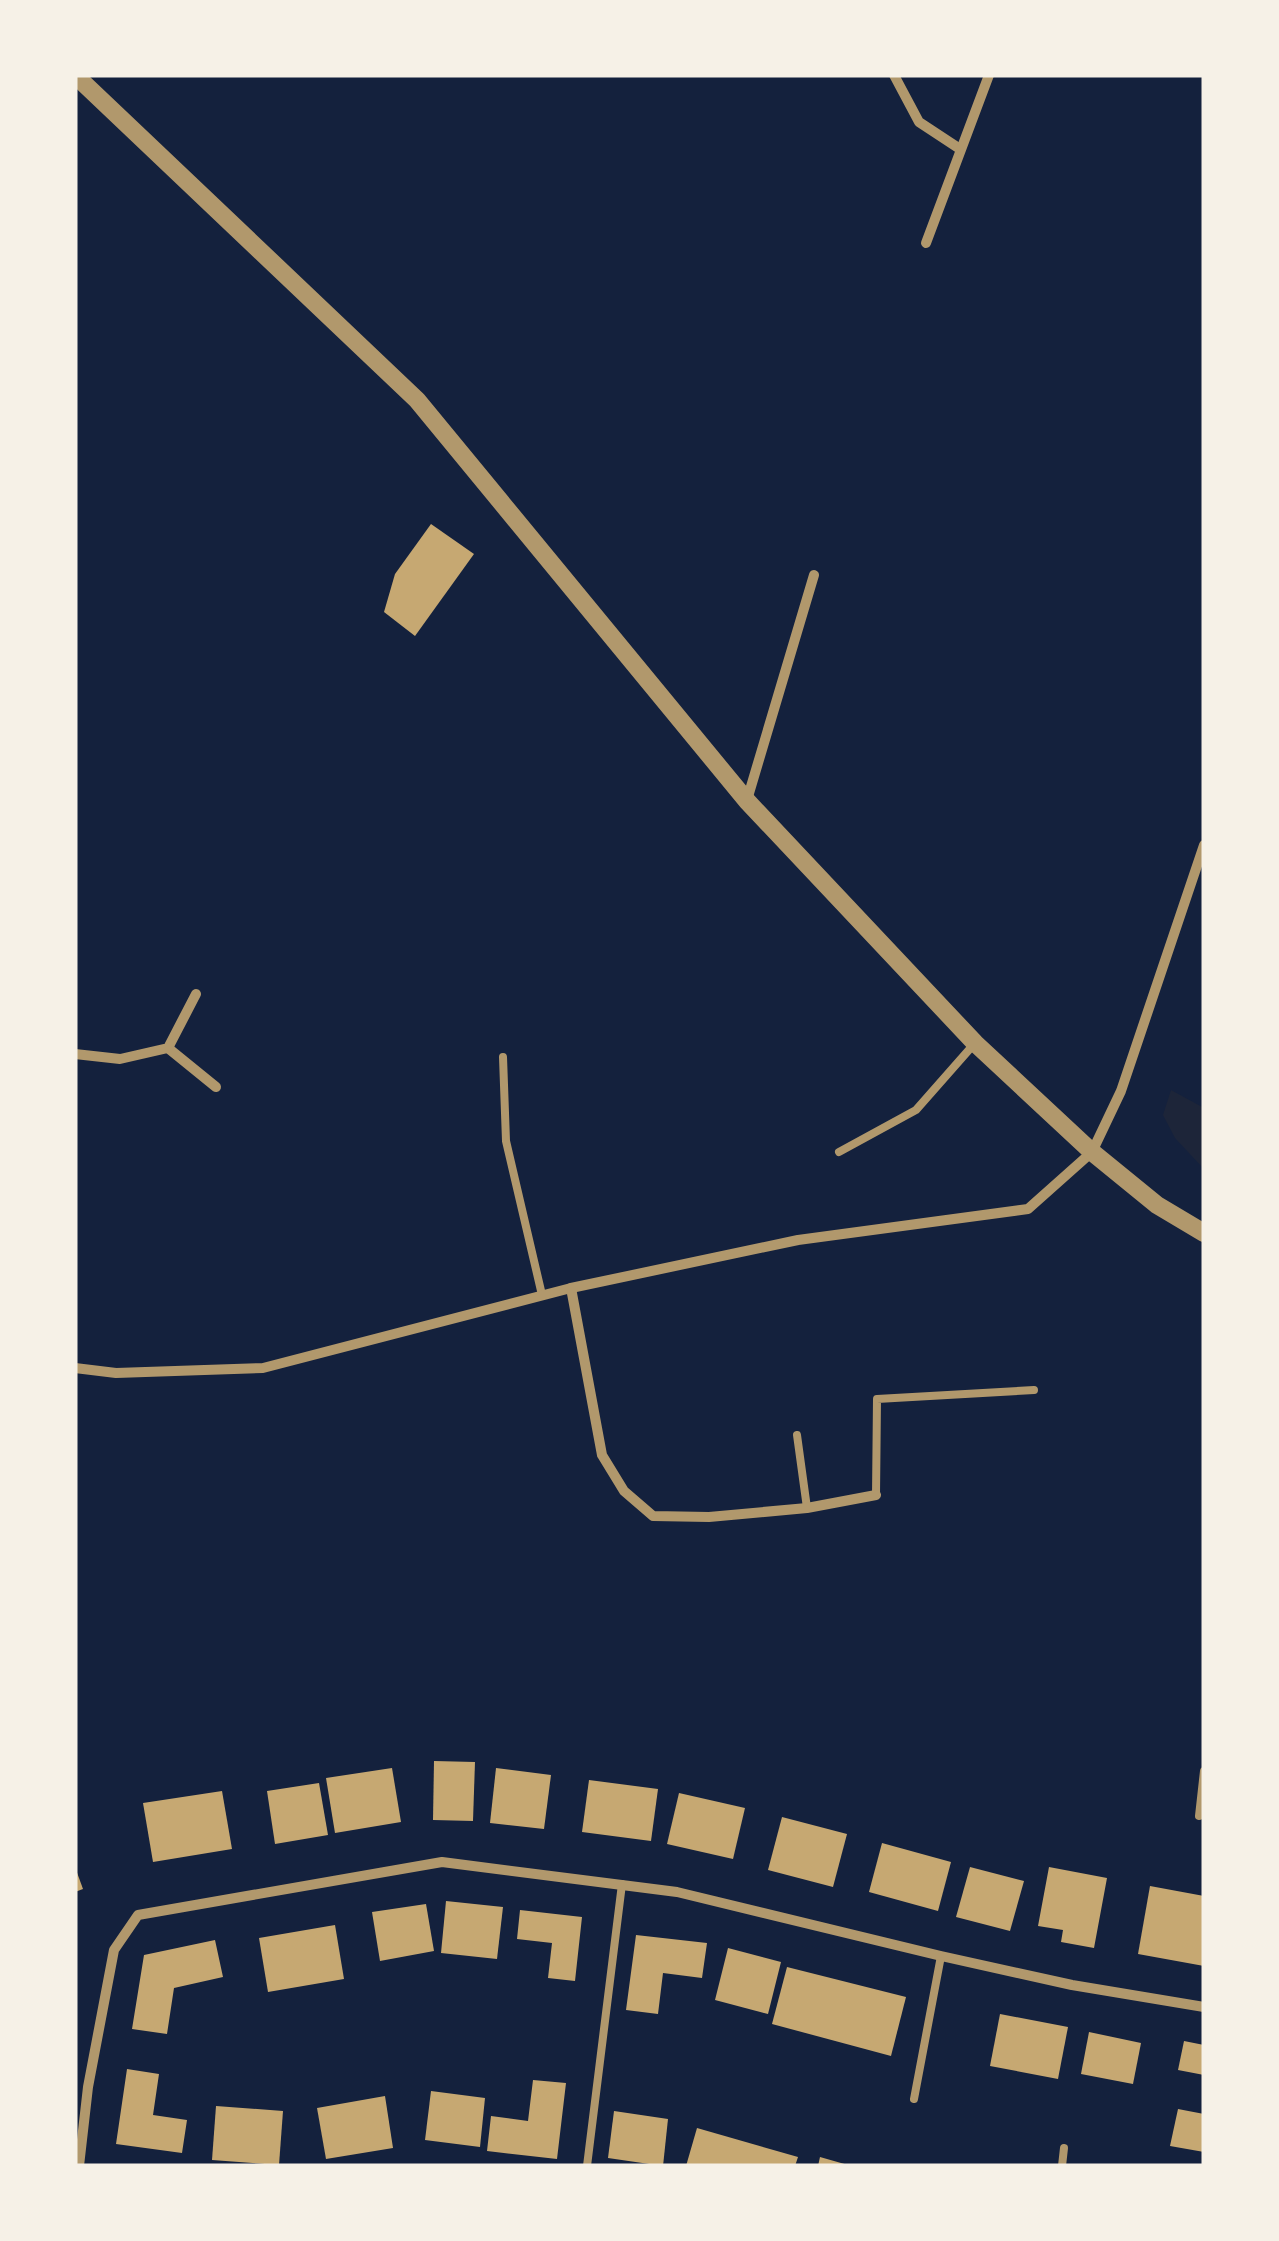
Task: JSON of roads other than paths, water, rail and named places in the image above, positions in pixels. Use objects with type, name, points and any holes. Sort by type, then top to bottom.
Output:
[{"type":"street","points":[[75,75],[416,400],[747,801],[975,1043],[1092,1152],[1156,1205],[1204,1233]]},
{"type":"street","points":[[894,75],[920,122],[960,149]]},
{"type":"street","points":[[926,243],[988,75]]},
{"type":"street","points":[[747,801],[814,575]]},
{"type":"street","points":[[75,1368],[116,1373],[263,1368],[571,1288],[798,1240],[1028,1209],[1092,1152],[1121,1091],[1204,845]]},
{"type":"street","points":[[75,1054],[120,1059],[168,1048],[196,994]]},
{"type":"street","points":[[168,1048],[216,1087]]},
{"type":"street","points":[[571,1288],[602,1455],[624,1491],[653,1516],[709,1517],[807,1508],[876,1495]]},
{"type":"street","points":[[79,2166],[88,2087],[114,1950],[138,1915],[442,1862],[678,1892],[1072,1985],[1204,2007]]},
{"type":"street","points":[[75,2085],[88,2087]]},
{"type":"lane","points":[[838,1152],[916,1110],[975,1043]]},
{"type":"lane","points":[[503,1057],[506,1141],[542,1295]]},
{"type":"lane","points":[[876,1495],[876,1399],[1034,1390]]},
{"type":"lane","points":[[797,1434],[807,1508]]},
{"type":"lane","points":[[1200,1816],[1204,1771]]},
{"type":"lane","points":[[587,2166],[622,1884]]},
{"type":"lane","points":[[914,2099],[941,1956]]},
{"type":"lane","points":[[1062,2166],[1064,2148]]}]
